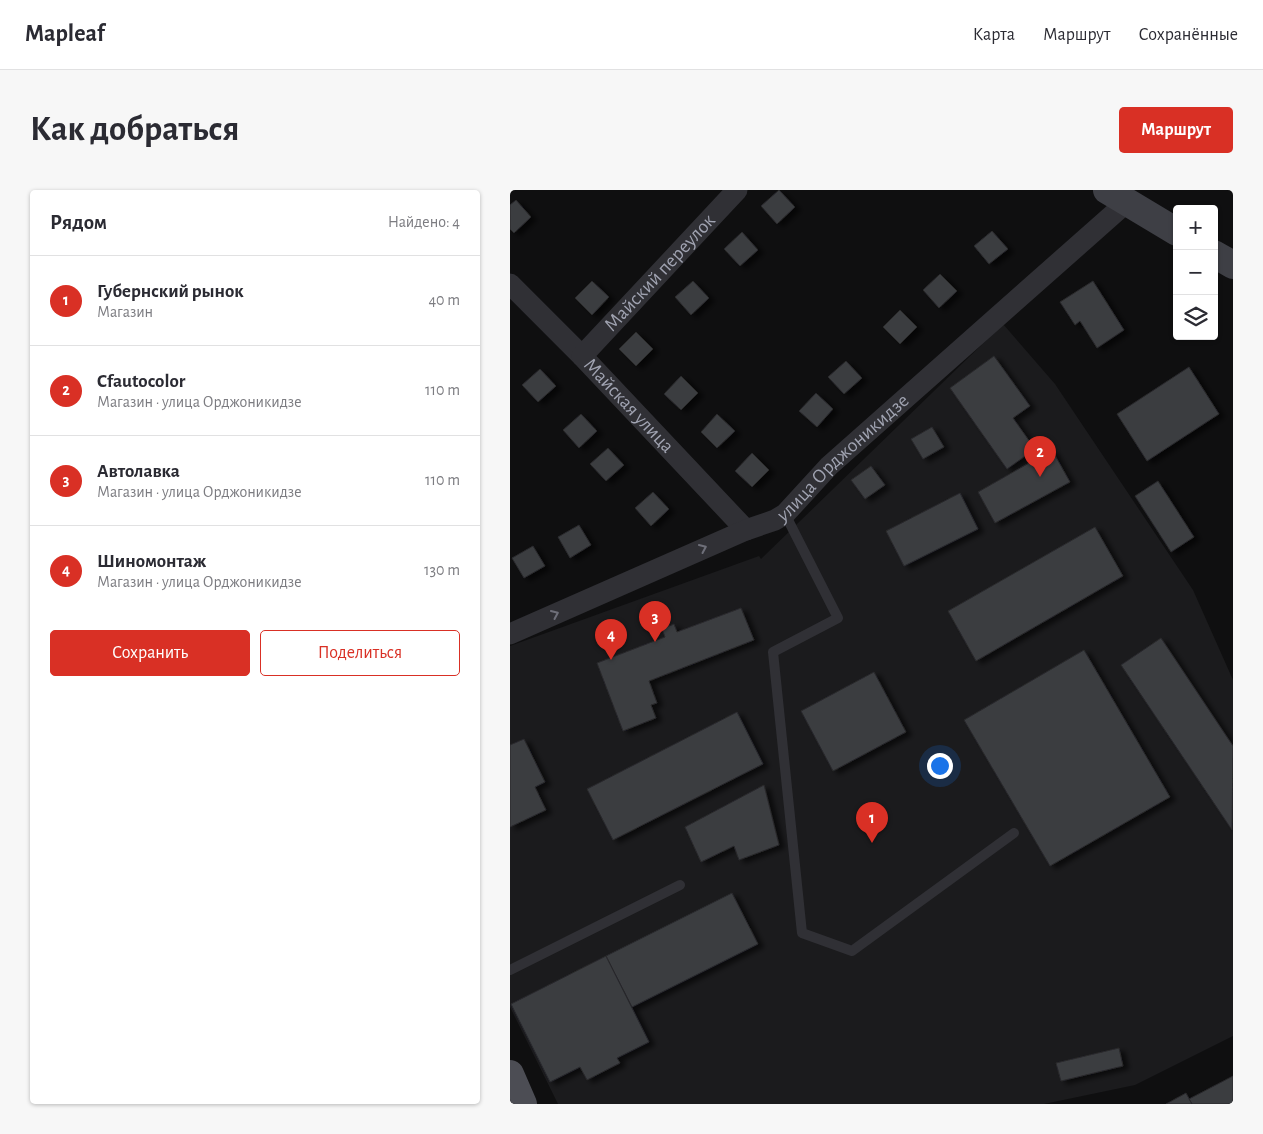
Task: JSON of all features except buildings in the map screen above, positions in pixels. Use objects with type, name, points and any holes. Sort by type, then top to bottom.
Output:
[{"type":"main road","points":[[510,1074],[523,1104]]},
{"type":"street","name":"Майский переулок","points":[[582,356],[737,190]]},
{"type":"street","points":[[1117,196],[1173,230]]},
{"type":"street","name":"улица Орджоникидзе","points":[[510,634],[785,514],[830,466],[1117,196]]},
{"type":"street","points":[[1218,256],[1233,265]]},
{"type":"street","name":"Майская улица","points":[[510,284],[582,356],[746,530]]},
{"type":"lane","points":[[785,514],[838,618],[773,652],[802,933],[852,951],[1014,832]]},
{"type":"lane","points":[[510,970],[680,886]]},
{"type":"shaded area","points":[[1003,324],[1055,384],[1193,590],[1233,680],[1233,1036],[1135,1085],[1044,1104],[558,1104],[510,1007],[510,646],[759,556],[761,559]]},
{"type":"place","name":"Cfautocolor","points":[[1040,477]]},
{"type":"place","name":"Автолавка","points":[[655,642]]},
{"type":"place","name":"Шиномонтаж","points":[[611,660]]},
{"type":"place","name":"Губернский рынок","points":[[872,843]]}]
